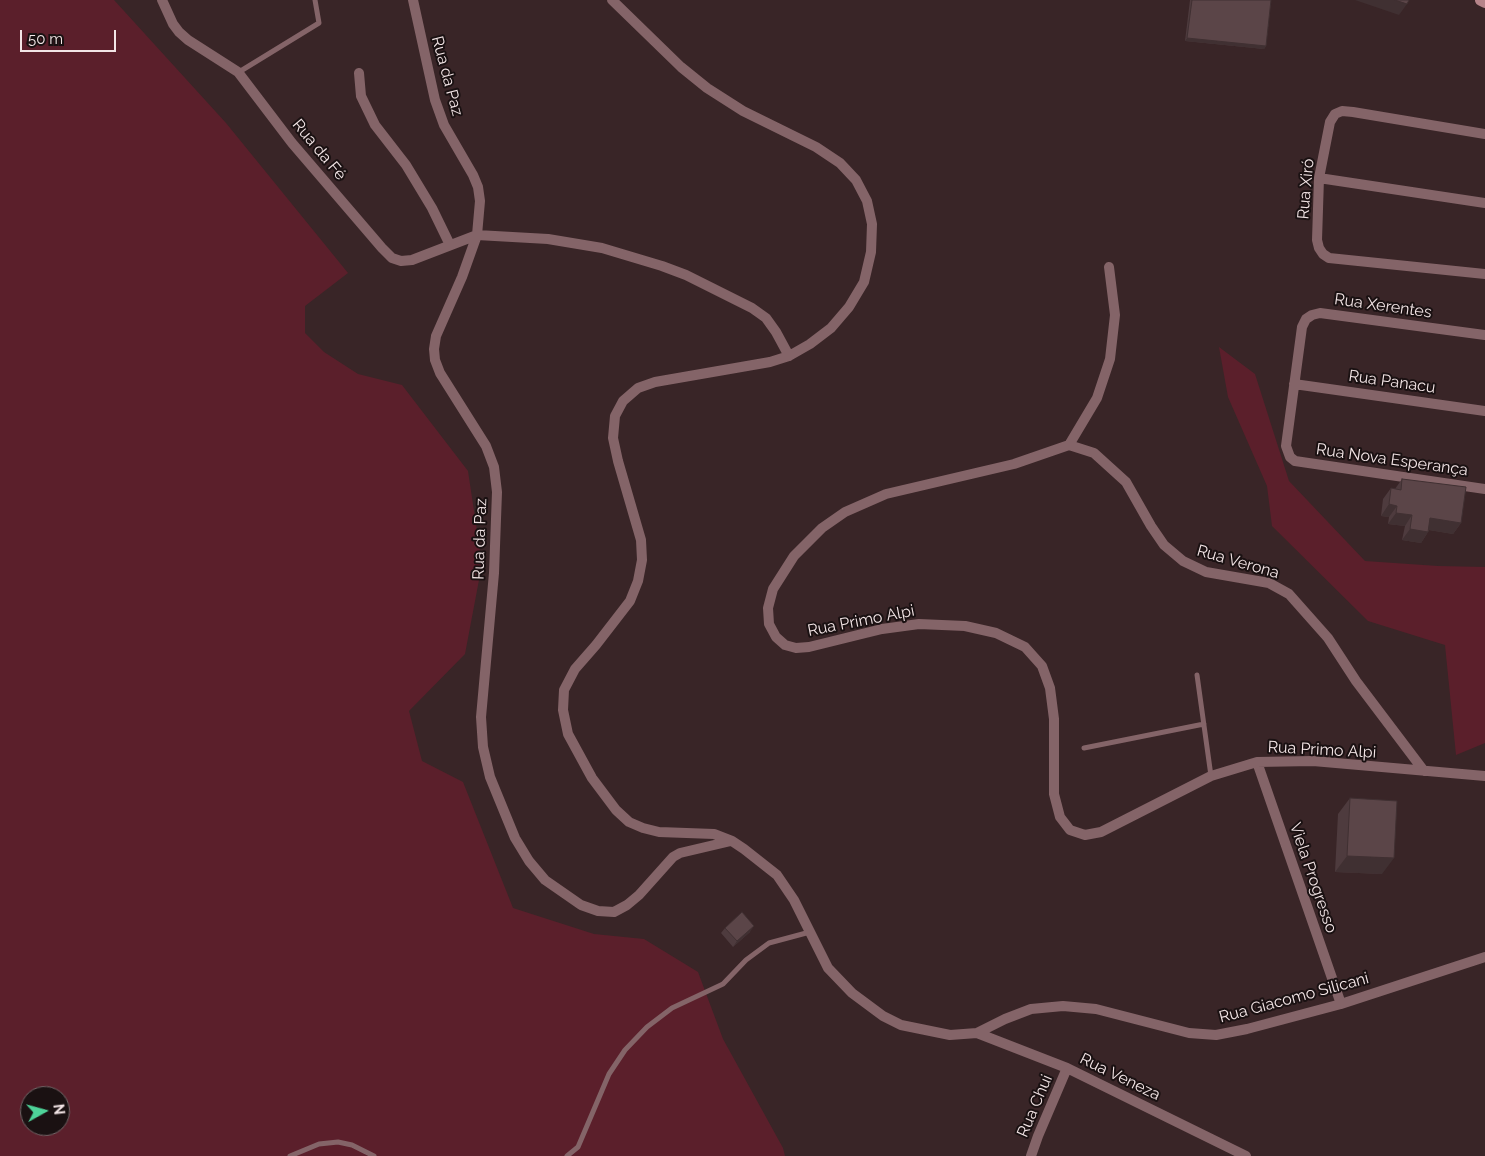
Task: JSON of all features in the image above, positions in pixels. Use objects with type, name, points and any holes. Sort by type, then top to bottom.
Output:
[{"type":"street","name":"Rua da Fé","points":[[162,0],[173,24],[179,32],[188,40],[238,72],[292,143],[392,258],[401,261],[412,260],[477,235]]},
{"type":"street","name":"Rua da Paz","points":[[413,0],[435,100],[444,125],[473,174],[478,187],[480,201],[477,235],[462,277],[436,336],[434,360],[440,373],[486,446],[494,467],[497,492],[494,573],[481,717],[483,748],[490,777],[515,838],[529,861],[545,880],[580,905],[598,911],[614,912],[627,905],[639,895],[673,857],[680,853],[732,841]]},
{"type":"street","name":"Rua Giacomo Silicani","points":[[612,0],[681,67],[707,88],[743,111],[816,147],[840,163],[856,180],[867,201],[872,224],[871,252],[864,282],[849,307],[831,328],[810,344],[789,356],[741,368],[655,382],[638,388],[623,402],[615,416],[613,438],[641,540],[642,560],[638,581],[630,601],[575,669],[564,690],[564,710],[568,734],[592,778],[616,810],[629,822],[643,828],[659,832],[714,834],[732,841],[744,849],[776,875],[794,900],[828,968],[840,981],[867,1005],[884,1016],[901,1025],[924,1031],[950,1035],[978,1033],[1005,1019],[1031,1009],[1063,1006],[1096,1009],[1189,1033],[1216,1034],[1247,1029],[1340,1004],[1485,957]]},
{"type":"street","points":[[1480,0],[1485,2]]},
{"type":"street","points":[[359,73],[361,96],[375,125],[406,165],[432,208],[450,245]]},
{"type":"street","name":"Rua Xiró","points":[[1485,134],[1353,112],[1335,114],[1330,122],[1319,178],[1317,240],[1322,254],[1330,258],[1485,274]]},
{"type":"street","points":[[1319,178],[1485,203]]},
{"type":"street","points":[[477,235],[548,239],[602,248],[686,275],[752,308],[766,318],[789,356]]},
{"type":"street","points":[[1069,445],[1098,398],[1110,359],[1115,315],[1108,266]]},
{"type":"street","name":"Rua Xerentes","points":[[1296,461],[1290,457],[1286,446],[1302,327],[1306,319],[1312,315],[1320,313],[1485,335]]},
{"type":"street","name":"Rua Panacu","points":[[1294,384],[1485,411]]},
{"type":"street","name":"Rua Verona","points":[[1069,445],[1094,453],[1126,482],[1164,545],[1183,561],[1206,572],[1268,584],[1289,594],[1328,638],[1356,681],[1424,771]]},
{"type":"street","name":"Rua Primo Alpi","points":[[1069,445],[1014,464],[886,494],[845,512],[822,528],[794,556],[772,589],[768,608],[769,624],[776,637],[785,645],[796,648],[809,647],[882,629],[919,624],[965,626],[996,633],[1025,647],[1042,666],[1050,688],[1054,719],[1054,794],[1060,817],[1070,830],[1085,835],[1101,832],[1211,776],[1257,762],[1314,761],[1485,776]]},
{"type":"street","name":"Rua Nova Esperança","points":[[1296,461],[1485,489]]},
{"type":"street","name":"Viela Progresso","points":[[1257,762],[1340,1004]]},
{"type":"street","name":"Rua Veneza","points":[[978,1033],[1068,1068],[1246,1156]]},
{"type":"street","name":"Rua Chui","points":[[1031,1156],[1068,1068]]},
{"type":"lane","points":[[238,72],[320,23],[315,0]]},
{"type":"lane","points":[[1197,675],[1211,776]]},
{"type":"lane","points":[[1084,748],[1204,724]]},
{"type":"lane","points":[[567,1156],[578,1147],[609,1074],[625,1050],[646,1027],[672,1008],[723,984],[746,960],[769,943],[811,932]]},
{"type":"lane","points":[[290,1156],[319,1144],[338,1142],[352,1145],[374,1156]]},
{"type":"shaded area","points":[[0,0],[114,0],[226,123],[348,273],[305,306],[305,333],[324,352],[358,374],[402,385],[468,471],[482,564],[465,654],[409,711],[422,761],[463,782],[513,908],[594,934],[644,939],[698,972],[723,1039],[783,1148],[785,1156],[0,1156]]},
{"type":"shaded area","points":[[1219,347],[1255,374],[1289,481],[1365,561],[1485,567],[1485,743],[1456,755],[1445,645],[1368,621],[1272,526],[1267,486],[1228,397]]},
{"type":"building","points":[[1192,0],[1271,0],[1266,46],[1187,38]]},
{"type":"building","points":[[1395,0],[1409,0],[1407,4]]},
{"type":"building","points":[[1402,479],[1466,487],[1461,523],[1430,518],[1428,532],[1410,529],[1412,515],[1396,513],[1397,506],[1389,504],[1391,488],[1401,490]]},
{"type":"building","points":[[1350,798],[1397,801],[1394,858],[1347,856]]},
{"type":"building","points":[[742,912],[754,926],[737,941],[725,928]]}]
